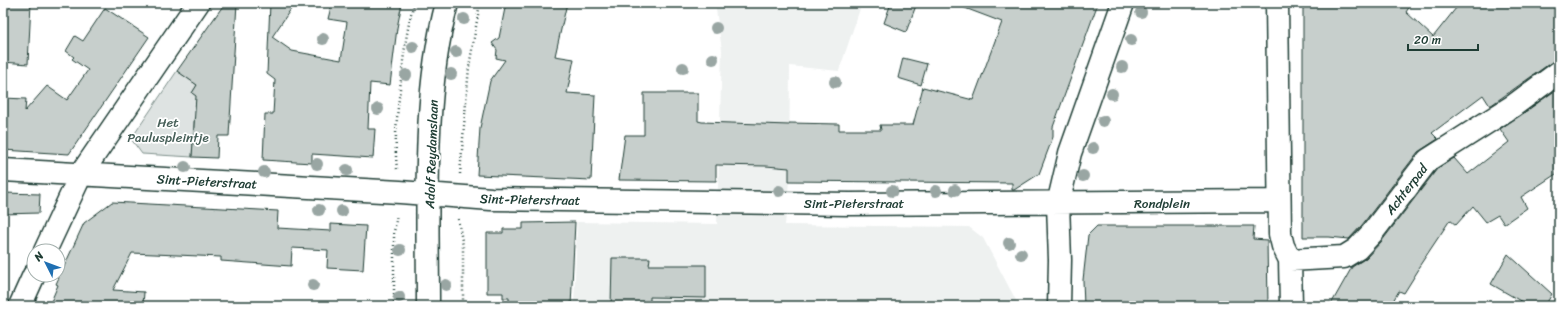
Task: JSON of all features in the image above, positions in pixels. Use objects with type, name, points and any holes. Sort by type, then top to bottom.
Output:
[{"type":"street","points":[[50,243],[81,174],[198,3]]},
{"type":"street","name":"Adolf Reydamslaan","points":[[428,306],[428,150],[435,68],[441,28],[448,3]]},
{"type":"street","points":[[1059,306],[1060,260],[1058,204],[1070,153],[1123,3]]},
{"type":"street","points":[[1277,3],[1278,201],[1280,234],[1283,246],[1290,260],[1291,306]]},
{"type":"street","name":"Achterpad","points":[[1290,260],[1344,257],[1357,249],[1372,233],[1428,160],[1513,106],[1559,72]]},
{"type":"street","name":"Sint-Pieterstraat","points":[[3,170],[400,192],[459,198],[850,204],[1058,204]]},
{"type":"street","name":"Rondplein","points":[[1058,204],[1278,201]]},
{"type":"street","points":[[20,306],[30,283]]},
{"type":"path","points":[[394,306],[394,232],[400,192],[394,149],[396,118],[403,60],[414,3]]},
{"type":"path","points":[[463,306],[463,246],[458,224],[459,198],[469,67],[480,3]]},
{"type":"shaded area","points":[[715,3],[862,3],[839,71],[790,66],[789,181],[785,225],[969,227],[983,238],[1019,306],[574,306],[577,222],[717,224],[722,50]]},
{"type":"green space","name":"Het Pauluspleintje","points":[[177,71],[197,85],[192,93],[204,101],[194,119],[192,157],[142,154],[131,139]]},
{"type":"building","points":[[3,3],[31,3],[28,64],[3,62]]},
{"type":"building","points":[[225,3],[237,3],[229,136],[218,136],[217,158],[192,157],[196,96],[192,93],[197,85],[177,71]]},
{"type":"building","points":[[270,3],[295,3],[272,37],[292,51],[341,60],[347,22],[328,19],[332,3],[402,3],[397,28],[390,85],[370,83],[368,129],[375,129],[373,158],[312,154],[312,163],[263,160],[265,114],[273,114],[275,80],[267,74]]},
{"type":"building","points":[[506,3],[567,3],[555,56],[574,59],[567,93],[595,95],[591,180],[477,175],[480,128],[490,81],[505,60],[496,58],[497,50],[492,43],[499,38]]},
{"type":"building","points":[[891,3],[917,3],[906,32],[884,23]]},
{"type":"building","points":[[957,3],[1098,3],[1053,127],[1053,137],[1039,174],[1014,190],[1012,190],[1012,183],[789,181],[789,168],[766,166],[716,165],[716,181],[619,180],[625,135],[644,135],[644,93],[698,93],[698,121],[702,122],[789,125],[789,123],[839,124],[839,130],[881,130],[880,125],[913,125],[923,87],[973,100],[1002,22],[957,5]]},
{"type":"building","points":[[1303,3],[1412,3],[1406,12],[1433,37],[1460,3],[1559,3],[1559,60],[1552,62],[1490,106],[1483,95],[1432,133],[1438,139],[1418,152],[1362,225],[1349,239],[1303,237]]},
{"type":"building","points":[[105,8],[149,37],[69,154],[3,150],[3,98],[26,99],[25,111],[47,86],[67,100],[88,70],[72,59],[74,57],[66,51],[75,36],[83,41]]},
{"type":"building","points":[[903,58],[927,64],[921,85],[898,78]]},
{"type":"building","points":[[1559,88],[1559,172],[1521,197],[1527,208],[1504,224],[1498,215],[1486,222],[1473,206],[1456,225],[1450,220],[1418,268],[1419,269],[1404,293],[1399,291],[1390,306],[1330,306],[1352,267],[1366,258],[1381,242],[1437,169],[1454,158],[1468,174],[1509,142],[1500,129]]},
{"type":"building","points":[[3,193],[40,194],[39,213],[3,214]]},
{"type":"building","points":[[112,202],[278,211],[277,228],[331,231],[331,224],[366,226],[363,270],[327,268],[328,250],[292,248],[291,266],[221,261],[221,257],[132,253],[113,290],[144,292],[143,306],[50,304],[58,285],[56,283],[66,283],[66,262],[84,223]]},
{"type":"building","points":[[575,222],[571,306],[509,306],[509,298],[503,298],[503,293],[487,293],[487,233],[503,233],[503,229],[523,229],[523,223]]},
{"type":"building","points":[[1097,226],[1254,226],[1253,239],[1267,240],[1268,306],[1084,306],[1083,280],[1088,235]]},
{"type":"building","points":[[1508,254],[1552,294],[1545,306],[1529,306],[1491,284]]},
{"type":"building","points":[[612,258],[650,258],[649,265],[706,265],[706,298],[650,297],[650,306],[611,306]]}]
